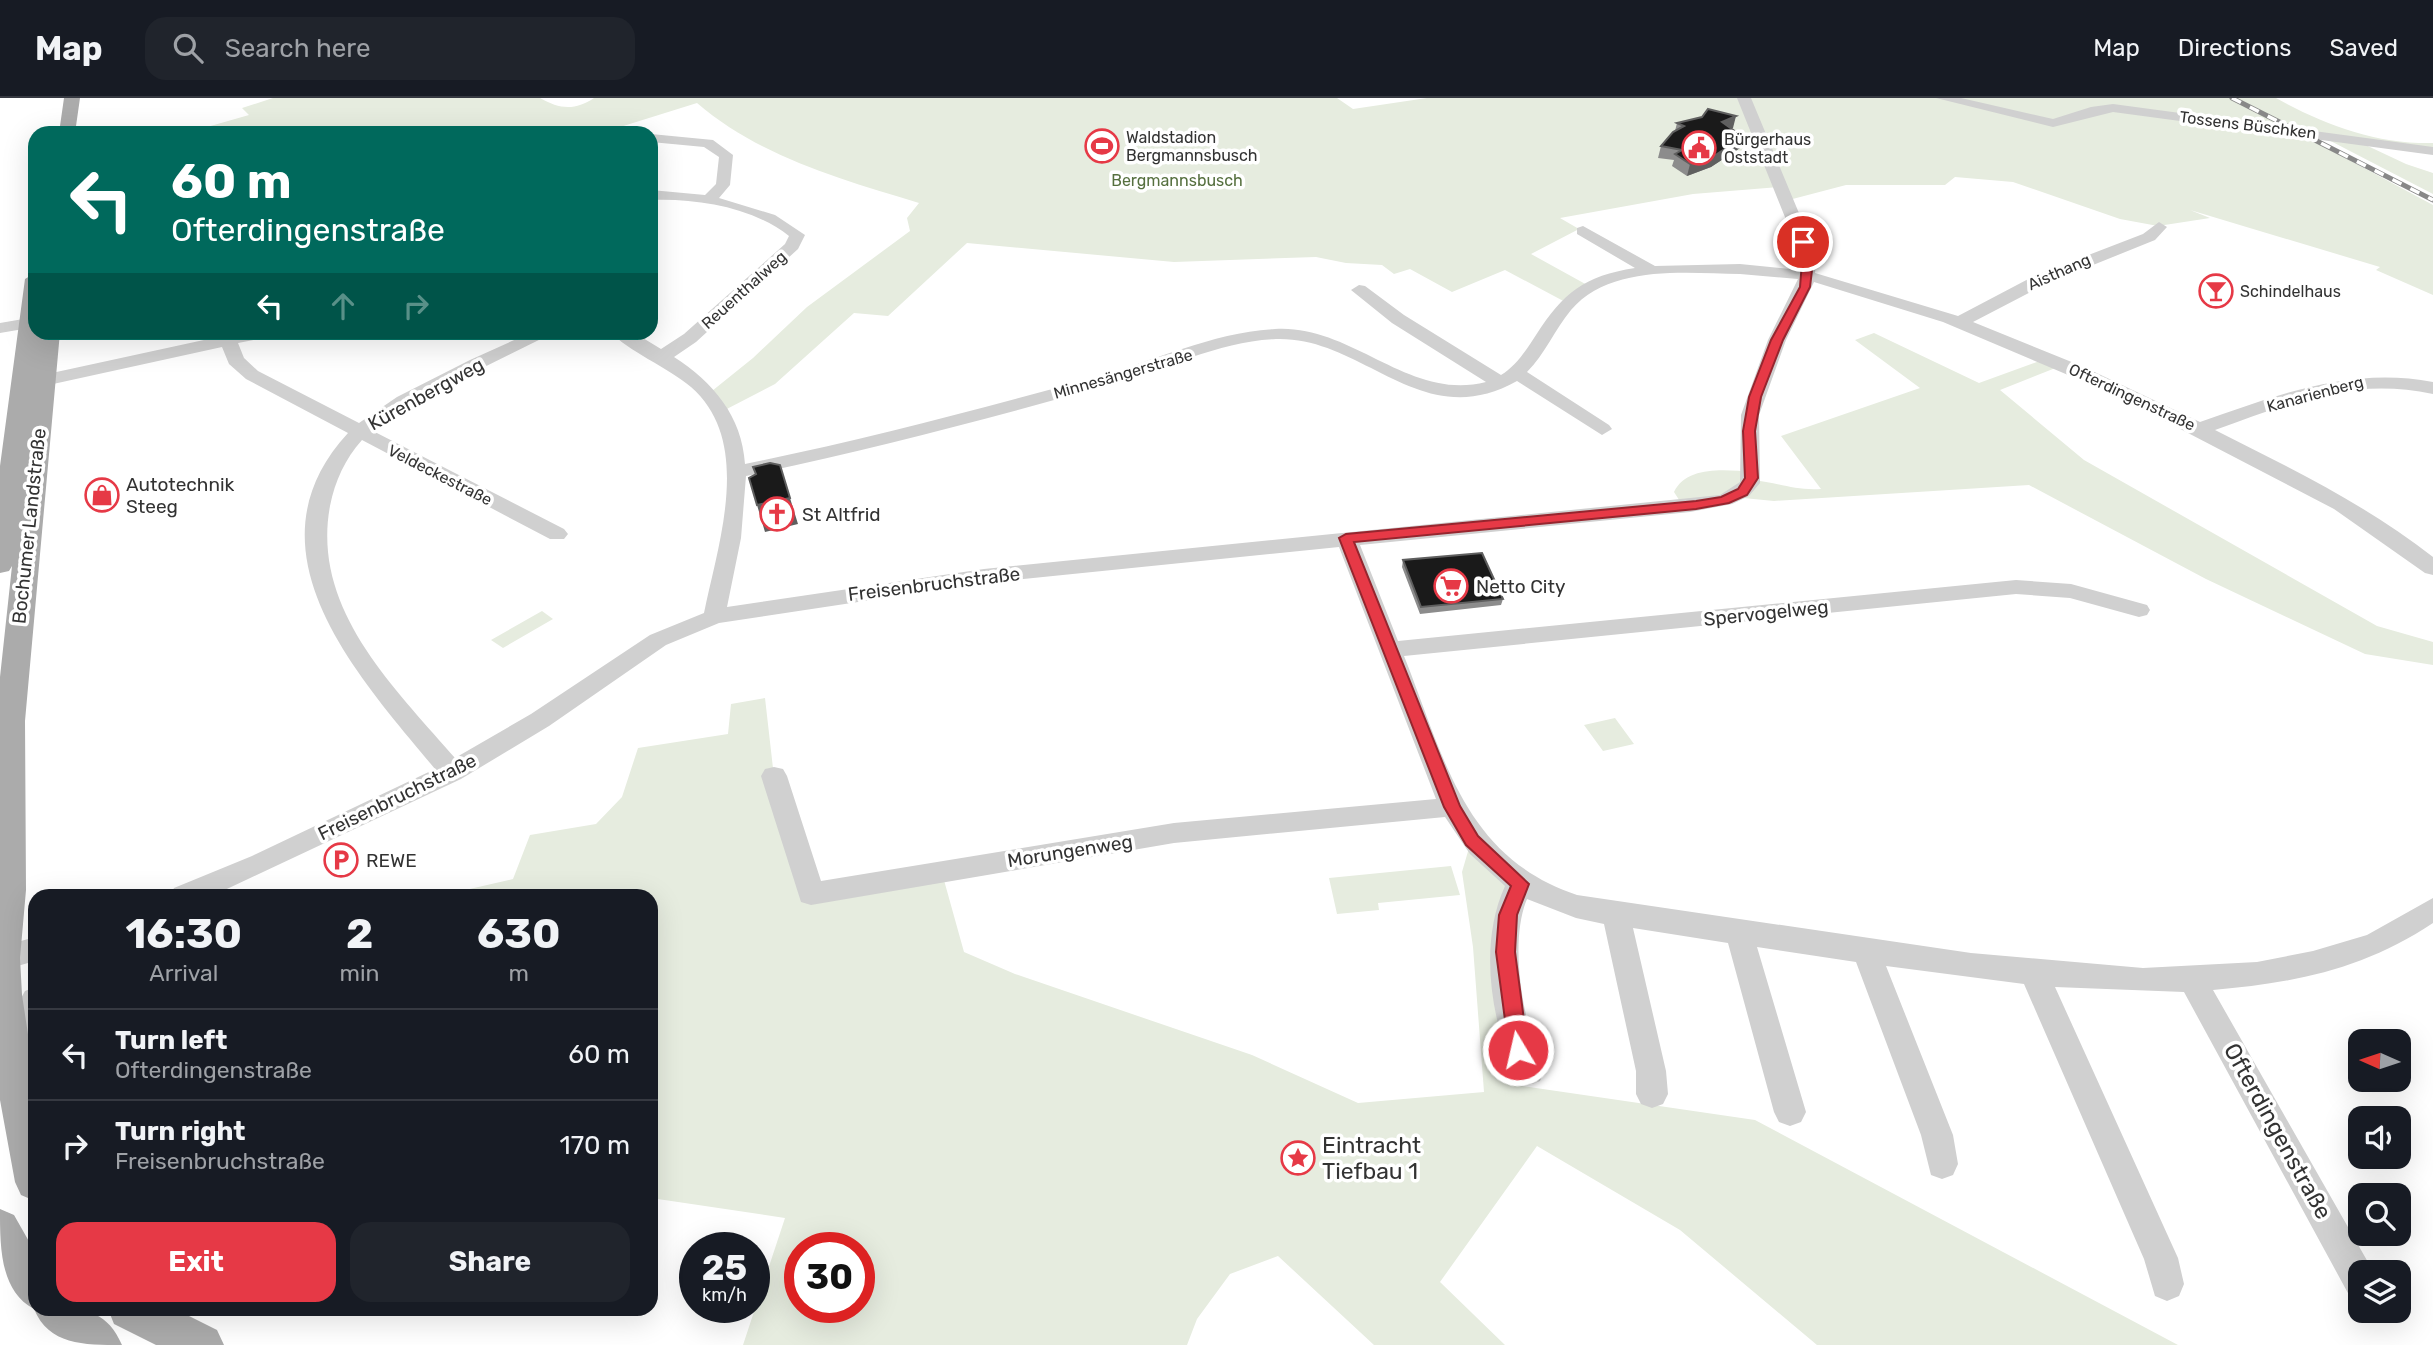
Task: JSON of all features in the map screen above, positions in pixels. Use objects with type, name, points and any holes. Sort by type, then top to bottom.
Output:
[{"type":"main road","points":[[53,126],[57,98]]},
{"type":"main road","points":[[68,126],[72,98]]},
{"type":"main road","name":"Bochumer Landstraße","points":[[0,565],[7,445],[34,340]]},
{"type":"main road","name":"Bochumer Landstraße","points":[[27,1081],[4,995],[13,956],[9,890],[10,721],[44,380],[40,340]]},
{"type":"main road","points":[[0,1229],[6,1246],[28,1278]]},
{"type":"main road","points":[[64,1316],[100,1345]]},
{"type":"main road","points":[[143,1316],[202,1345]]},
{"type":"street","points":[[1509,378],[1578,293],[1607,279],[1651,270],[1807,276],[1803,242],[1744,98]]},
{"type":"street","name":"Tossens Büschken","points":[[1943,98],[2053,123],[2070,121],[2090,109],[2113,108],[2433,151]]},
{"type":"street","points":[[658,139],[708,143],[726,155],[723,185],[710,199]]},
{"type":"street","name":"Reuenthalweg","points":[[658,195],[685,194],[710,199],[782,224],[797,235],[793,246],[690,338],[663,356]]},
{"type":"street","name":"Aisthang","points":[[1960,322],[2040,280],[2149,237],[2159,227]]},
{"type":"street","points":[[1583,231],[1651,270]]},
{"type":"street","name":"Ofterdingenstraße","points":[[1807,276],[1960,322],[2055,361],[2199,429],[2370,522],[2433,568]]},
{"type":"street","name":"Freisenbruchstraße","points":[[201,889],[262,863],[452,772],[540,720],[658,640],[714,617],[797,602],[984,576],[1725,500],[1748,486],[1752,472],[1750,415],[1777,340],[1801,297],[1807,276]]},
{"type":"street","points":[[1360,290],[1398,319],[1602,429]]},
{"type":"street","points":[[0,328],[28,327]]},
{"type":"street","name":"Minnesängerstraße","points":[[737,472],[1035,399],[1278,334],[1326,339],[1398,379],[1420,387],[1464,392],[1509,378]]},
{"type":"street","points":[[44,380],[209,340]]},
{"type":"street","name":"Veldeckestraße","points":[[224,340],[234,349],[235,360],[252,375],[557,534]]},
{"type":"street","name":"Kürenbergweg","points":[[452,772],[349,643],[322,592],[314,525],[319,502],[333,465],[361,430],[422,393],[531,340]]},
{"type":"street","points":[[634,340],[663,356],[718,406],[729,435],[737,472],[735,512],[714,617]]},
{"type":"street","name":"Kanarienberg","points":[[2199,429],[2294,398],[2361,381],[2403,381],[2433,388]]},
{"type":"street","points":[[1346,538],[1452,807],[1472,841],[1520,884],[1561,903],[1616,915],[2078,979],[2193,981],[2291,968],[2371,946],[2433,909]]},
{"type":"street","name":"Spervogelweg","points":[[1391,650],[2015,587],[2071,591],[2139,610]]},
{"type":"street","name":"Morungenweg","points":[[774,776],[811,894],[1174,833],[1452,807]]},
{"type":"street","points":[[1520,884],[1508,915],[1506,969],[1518,1050],[1528,1071]]},
{"type":"street","points":[[1616,915],[1651,1071],[1652,1094]]},
{"type":"street","points":[[1739,933],[1790,1112]]},
{"type":"street","points":[[1866,951],[1937,1135],[1942,1164]]},
{"type":"street","points":[[2034,973],[2161,1258],[2167,1284]]},
{"type":"street","name":"Ofterdingenstraße","points":[[2193,981],[2348,1260]]},
{"type":"green space","name":"Bergmannsbusch","points":[[273,98],[540,98],[554,104],[574,107],[594,98],[1337,98],[1353,109],[1427,98],[2276,98],[2313,117],[2351,131],[2391,140],[2433,143],[2433,150],[2297,132],[2433,205],[2433,295],[2376,270],[2380,267],[2190,210],[2210,218],[2158,226],[2120,219],[2013,182],[1955,177],[1945,185],[1846,185],[1785,201],[1779,187],[1693,194],[1560,218],[1579,229],[1531,254],[1589,286],[1569,304],[1505,270],[1452,292],[1410,269],[1394,274],[1382,265],[1346,263],[1316,257],[1174,262],[967,243],[888,316],[854,313],[775,384],[721,412],[707,395],[753,358],[807,307],[910,231],[907,218],[919,203],[831,175],[774,152],[721,122],[697,103],[623,126],[210,126],[249,115],[242,108]]},
{"type":"green space","points":[[2319,135],[2355,140],[2406,164],[2433,173],[2433,194]]},
{"type":"green space","points":[[1874,333],[1979,383],[2048,358],[2063,365],[2000,390],[2084,460],[2377,626],[2433,642],[2433,665],[2365,654],[2206,579],[2029,485],[1774,501],[1733,497],[1683,506],[1674,492],[1680,483],[1688,477],[1708,471],[1752,472],[1751,480],[1803,489],[1821,489],[1781,436],[1920,388],[1855,340]]},
{"type":"green space","points":[[542,611],[553,619],[503,648],[491,640]]},
{"type":"green space","points":[[765,698],[774,777],[811,894],[942,873],[964,952],[1015,974],[1252,1055],[1358,1103],[1484,1092],[1473,947],[1462,872],[1471,841],[1514,880],[1498,966],[1515,1085],[1755,1120],[2178,1345],[1817,1345],[1680,1230],[1537,1146],[1440,1282],[1505,1345],[1374,1345],[1278,1256],[1230,1274],[1197,1319],[1187,1345],[743,1345],[750,1323],[770,1323],[770,1263],[785,1218],[658,1199],[658,889],[469,889],[513,879],[530,835],[596,824],[622,797],[638,748],[728,734],[731,704]]},
{"type":"green space","points":[[1615,718],[1634,744],[1603,751],[1584,725]]},
{"type":"green space","points":[[1451,866],[1460,895],[1378,903],[1379,910],[1337,914],[1329,878]]},
{"type":"building","name":"Bürgerhaus Oststadt","points":[[1708,109],[1736,116],[1722,122],[1743,137],[1714,156],[1690,164],[1675,154],[1682,150],[1661,146],[1673,132],[1684,126],[1677,123],[1702,117]]},
{"type":"building","points":[[770,463],[780,465],[790,498],[757,505],[749,478],[756,474],[753,467]]},
{"type":"building","name":"Netto City","points":[[1482,553],[1503,599],[1421,607],[1403,560]]},
{"type":"railway","points":[[2232,98],[2433,200]]},
{"type":"place","name":"Waldstadion Bergmannsbusch","points":[[1102,146]]},
{"type":"place","name":"Bürgerhaus Oststadt","points":[[1699,148]]},
{"type":"place","name":"Schindelhaus","points":[[2216,291]]},
{"type":"place","name":"Autotechnik Steeg","points":[[102,495]]},
{"type":"place","name":"St Altfrid","points":[[777,514]]},
{"type":"place","name":"Netto City","points":[[1451,586]]},
{"type":"place","name":"REWE","points":[[341,860]]},
{"type":"place","name":"Eintracht Tiefbau 1","points":[[1298,1158]]},
{"type":"route","points":[[1518,1050],[1506,952],[1508,915],[1520,884],[1472,841],[1452,807],[1346,538],[1696,505],[1725,500],[1742,492],[1750,484],[1752,472],[1748,443],[1750,415],[1755,397],[1777,340],[1805,287],[1808,262],[1803,242]]}]
